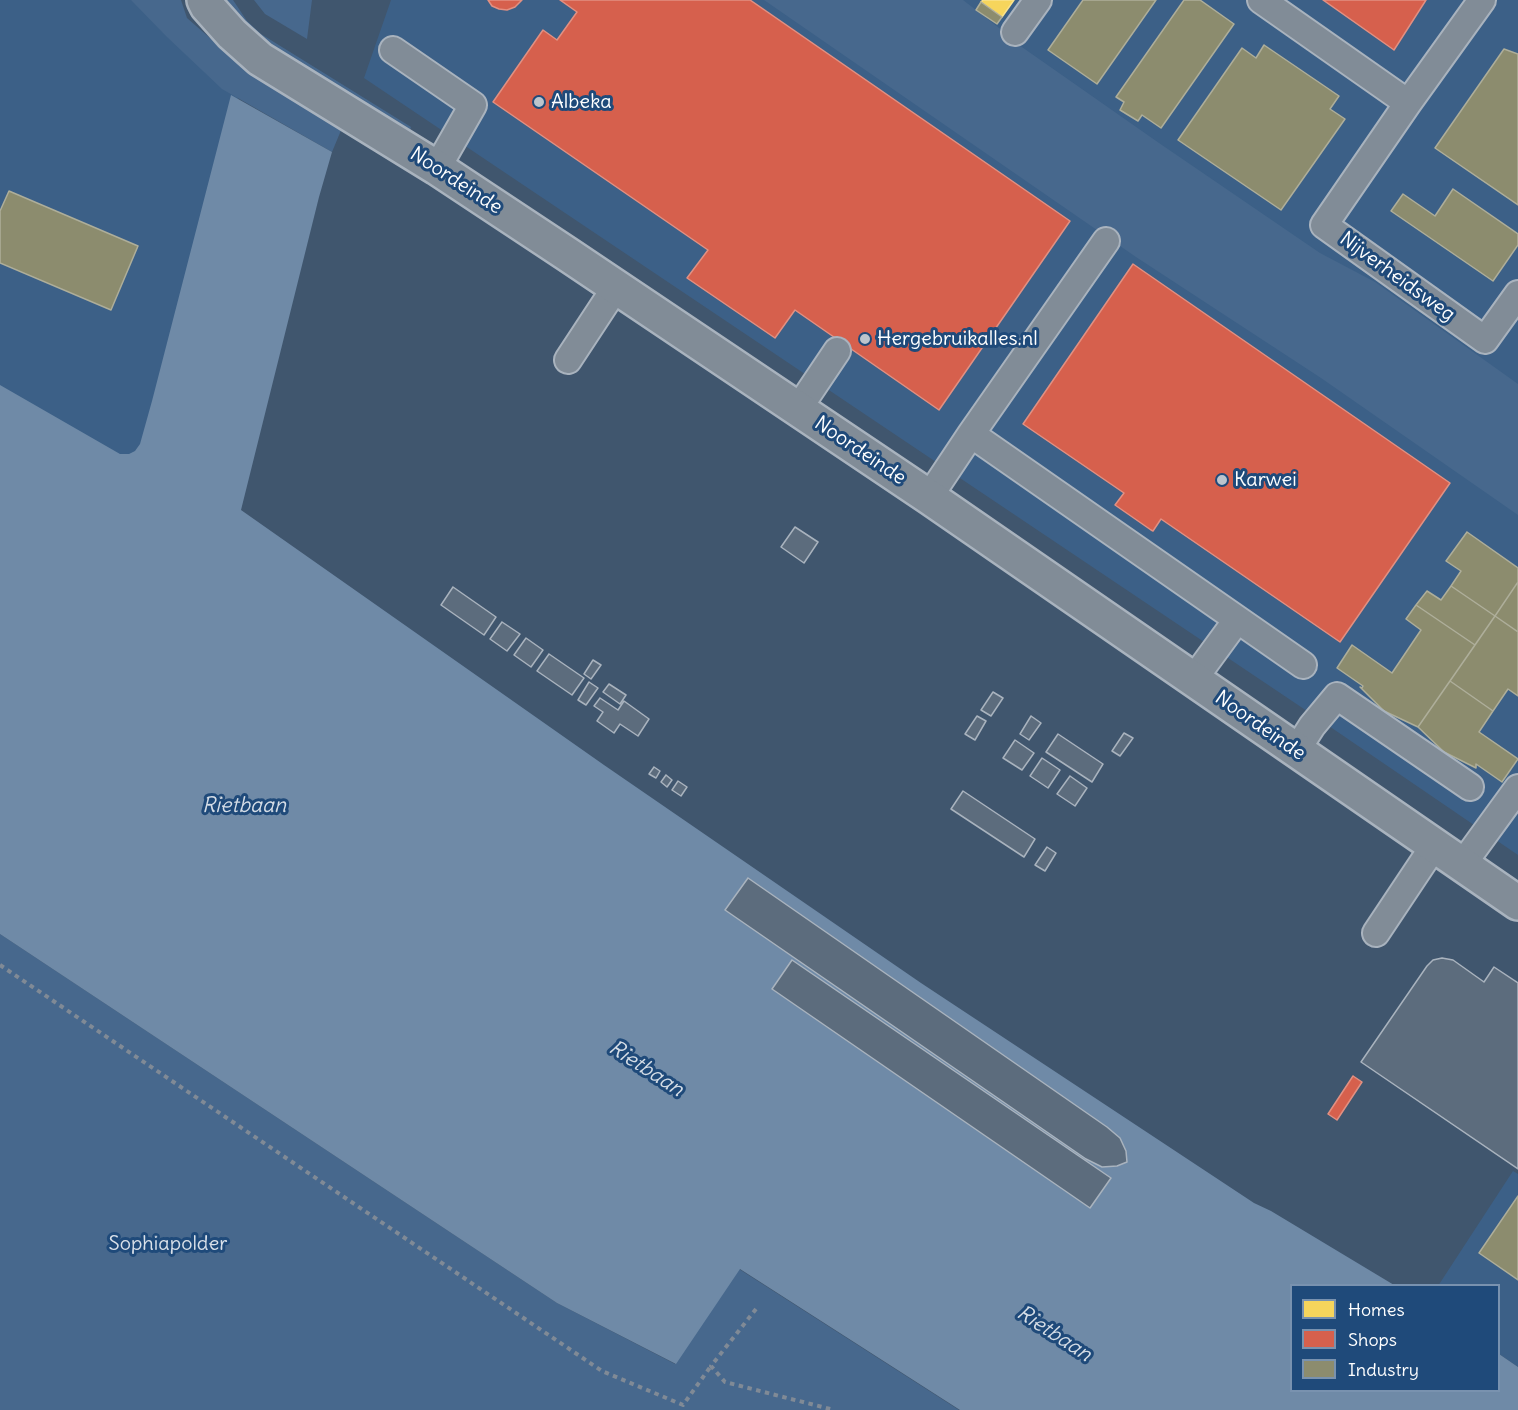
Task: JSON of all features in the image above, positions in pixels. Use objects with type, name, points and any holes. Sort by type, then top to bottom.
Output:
[{"type":"main road","name":"Noordeinde","points":[[204,0],[232,34],[260,59],[437,168],[798,409],[1518,903]]},
{"type":"street","points":[[1015,32],[1038,0]]},
{"type":"street","points":[[1261,0],[1408,103]]},
{"type":"street","name":"Nijverheidsweg","points":[[1482,0],[1324,225],[1485,340],[1518,294]]},
{"type":"street","points":[[393,50],[473,105],[437,168]]},
{"type":"street","points":[[929,497],[1106,241]]},
{"type":"street","points":[[568,360],[616,287]]},
{"type":"street","points":[[798,409],[837,351]]},
{"type":"street","points":[[971,434],[1303,665]]},
{"type":"street","points":[[1193,680],[1238,620]]},
{"type":"street","points":[[1296,751],[1312,726],[1337,696],[1470,787]]},
{"type":"street","points":[[1462,865],[1518,788]]},
{"type":"street","points":[[1376,933],[1434,846]]},
{"type":"path","points":[[0,965],[602,1371],[683,1405],[756,1309]]},
{"type":"path","points":[[711,1366],[725,1382],[834,1410]]},
{"type":"shaded area","points":[[0,0],[136,0],[238,98],[147,473],[0,392]]},
{"type":"shaded area","points":[[391,0],[1518,0],[1518,855],[364,78]]},
{"type":"shaded area","points":[[1513,1171],[1518,1174],[1518,1367],[1500,1355],[1500,1284],[1439,1284]]},
{"type":"green space","points":[[131,0],[181,0],[187,18],[235,60],[342,128],[332,152],[222,89]]},
{"type":"green space","points":[[222,0],[233,0],[247,21],[261,34],[411,127],[410,130],[402,129],[265,47]]},
{"type":"green space","points":[[254,0],[312,0],[307,39],[265,14]]},
{"type":"green space","points":[[764,0],[963,0],[1019,45],[1159,143],[1320,253],[1375,282],[1518,384],[1518,515],[1321,378],[1136,257]]},
{"type":"green space","name":"Sophiapolder","points":[[0,934],[557,1303],[675,1364],[739,1269],[959,1410],[0,1410]]},
{"type":"water","name":"Rietbaan","points":[[231,95],[332,152],[241,510],[604,765],[921,983],[1254,1203],[1392,1284],[1290,1284],[1290,1392],[1500,1392],[1500,1355],[1518,1367],[1518,1410],[960,1410],[740,1269],[676,1364],[557,1303],[0,934],[0,385],[120,454],[135,451],[140,444]]},
{"type":"building: Homes","points":[[983,0],[1014,0],[1002,17],[981,2]]},
{"type":"building: Shops","points":[[488,0],[522,0],[515,7],[507,10],[492,6]]},
{"type":"building: Shops","points":[[560,0],[750,0],[1070,221],[939,410],[795,310],[775,338],[687,278],[708,250],[493,102],[543,30],[557,40],[577,12]]},
{"type":"building: Shops","points":[[1323,0],[1426,0],[1394,50]]},
{"type":"building: Shops","points":[[1133,264],[1450,483],[1340,642],[1161,519],[1153,531],[1151,530],[1115,505],[1124,493],[1023,424]]},
{"type":"building: Shops","points":[[1353,1076],[1362,1082],[1337,1120],[1328,1114]]},
{"type":"building: Industry","points":[[1083,0],[1156,0],[1097,84],[1048,50]]},
{"type":"building: Industry","points":[[1184,0],[1200,0],[1234,24],[1161,128],[1142,115],[1138,121],[1120,110],[1124,102],[1116,97]]},
{"type":"building: Industry","points":[[981,2],[1002,17],[997,24],[976,10]]},
{"type":"building: Industry","points":[[1264,45],[1339,96],[1330,109],[1345,119],[1281,210],[1178,140],[1242,48],[1256,58]]},
{"type":"building: Industry","points":[[1504,49],[1518,54],[1518,205],[1435,148]]},
{"type":"building: Industry","points":[[1453,189],[1518,234],[1518,245],[1493,281],[1391,211],[1403,194],[1435,216]]},
{"type":"building: Industry","points":[[9,191],[138,246],[111,310],[0,263],[0,211]]},
{"type":"building: Industry","points":[[1467,532],[1518,568],[1518,582],[1495,616],[1451,586],[1461,571],[1446,561]]},
{"type":"building: Industry","points":[[1518,582],[1518,632],[1495,616]]},
{"type":"building: Industry","points":[[1451,586],[1495,616],[1475,645],[1416,605],[1427,591],[1441,600]]},
{"type":"building: Industry","points":[[1416,605],[1475,645],[1418,727],[1384,711],[1360,687],[1363,686],[1337,668],[1352,645],[1392,673],[1421,630],[1406,619]]},
{"type":"building: Industry","points":[[1495,616],[1518,632],[1518,696],[1508,689],[1493,711],[1450,681]]},
{"type":"building: Industry","points":[[1450,681],[1493,711],[1479,732],[1518,759],[1502,782],[1476,764],[1476,768],[1444,752],[1418,727]]},
{"type":"building: Industry","points":[[1518,1196],[1518,1280],[1479,1253]]},
{"type":"building: Other","points":[[795,527],[818,542],[804,563],[781,547]]},
{"type":"building: Other","points":[[453,587],[496,617],[484,635],[441,605]]},
{"type":"building: Other","points":[[502,622],[520,634],[507,651],[490,639]]},
{"type":"building: Other","points":[[526,638],[543,650],[531,667],[514,655]]},
{"type":"building: Other","points":[[549,654],[584,678],[572,695],[537,671]]},
{"type":"building: Other","points":[[593,660],[601,665],[591,679],[584,674]]},
{"type":"building: Other","points":[[589,682],[598,688],[586,705],[578,700]]},
{"type":"building: Other","points":[[609,684],[626,695],[620,704],[603,692]]},
{"type":"building: Other","points":[[993,692],[1003,698],[991,716],[981,710]]},
{"type":"building: Other","points":[[600,698],[618,710],[624,701],[649,719],[638,736],[620,724],[614,733],[597,721],[603,712],[594,706]]},
{"type":"building: Other","points":[[977,716],[986,721],[975,740],[965,734]]},
{"type":"building: Other","points":[[1031,716],[1041,723],[1029,740],[1020,734]]},
{"type":"building: Other","points":[[1124,733],[1133,738],[1120,756],[1112,751]]},
{"type":"building: Other","points":[[1058,734],[1103,764],[1092,782],[1046,752]]},
{"type":"building: Other","points":[[1015,740],[1034,753],[1022,770],[1003,758]]},
{"type":"building: Other","points":[[1042,758],[1060,770],[1048,788],[1030,776]]},
{"type":"building: Other","points":[[654,767],[660,771],[656,778],[649,774]]},
{"type":"building: Other","points":[[666,775],[672,780],[667,787],[661,782]]},
{"type":"building: Other","points":[[1070,776],[1087,788],[1075,806],[1057,794]]},
{"type":"building: Other","points":[[678,781],[687,787],[681,796],[672,790]]},
{"type":"building: Other","points":[[963,791],[1035,839],[1024,857],[951,809]]},
{"type":"building: Other","points":[[1047,847],[1056,853],[1045,871],[1035,865]]},
{"type":"building: Other","points":[[748,878],[1107,1127],[1120,1138],[1126,1151],[1127,1162],[1117,1166],[1102,1167],[1086,1159],[725,910]]},
{"type":"building: Other","points":[[1442,958],[1453,960],[1484,982],[1494,967],[1518,983],[1518,1169],[1361,1062],[1427,966],[1433,960]]},
{"type":"building: Other","points":[[792,960],[1111,1178],[1090,1208],[772,989]]},
{"type":"place","name":"Albeka","points":[[539,102]]},
{"type":"place","name":"Hergebruikalles.nl","points":[[865,339]]},
{"type":"place","name":"Karwei","points":[[1222,480]]}]
